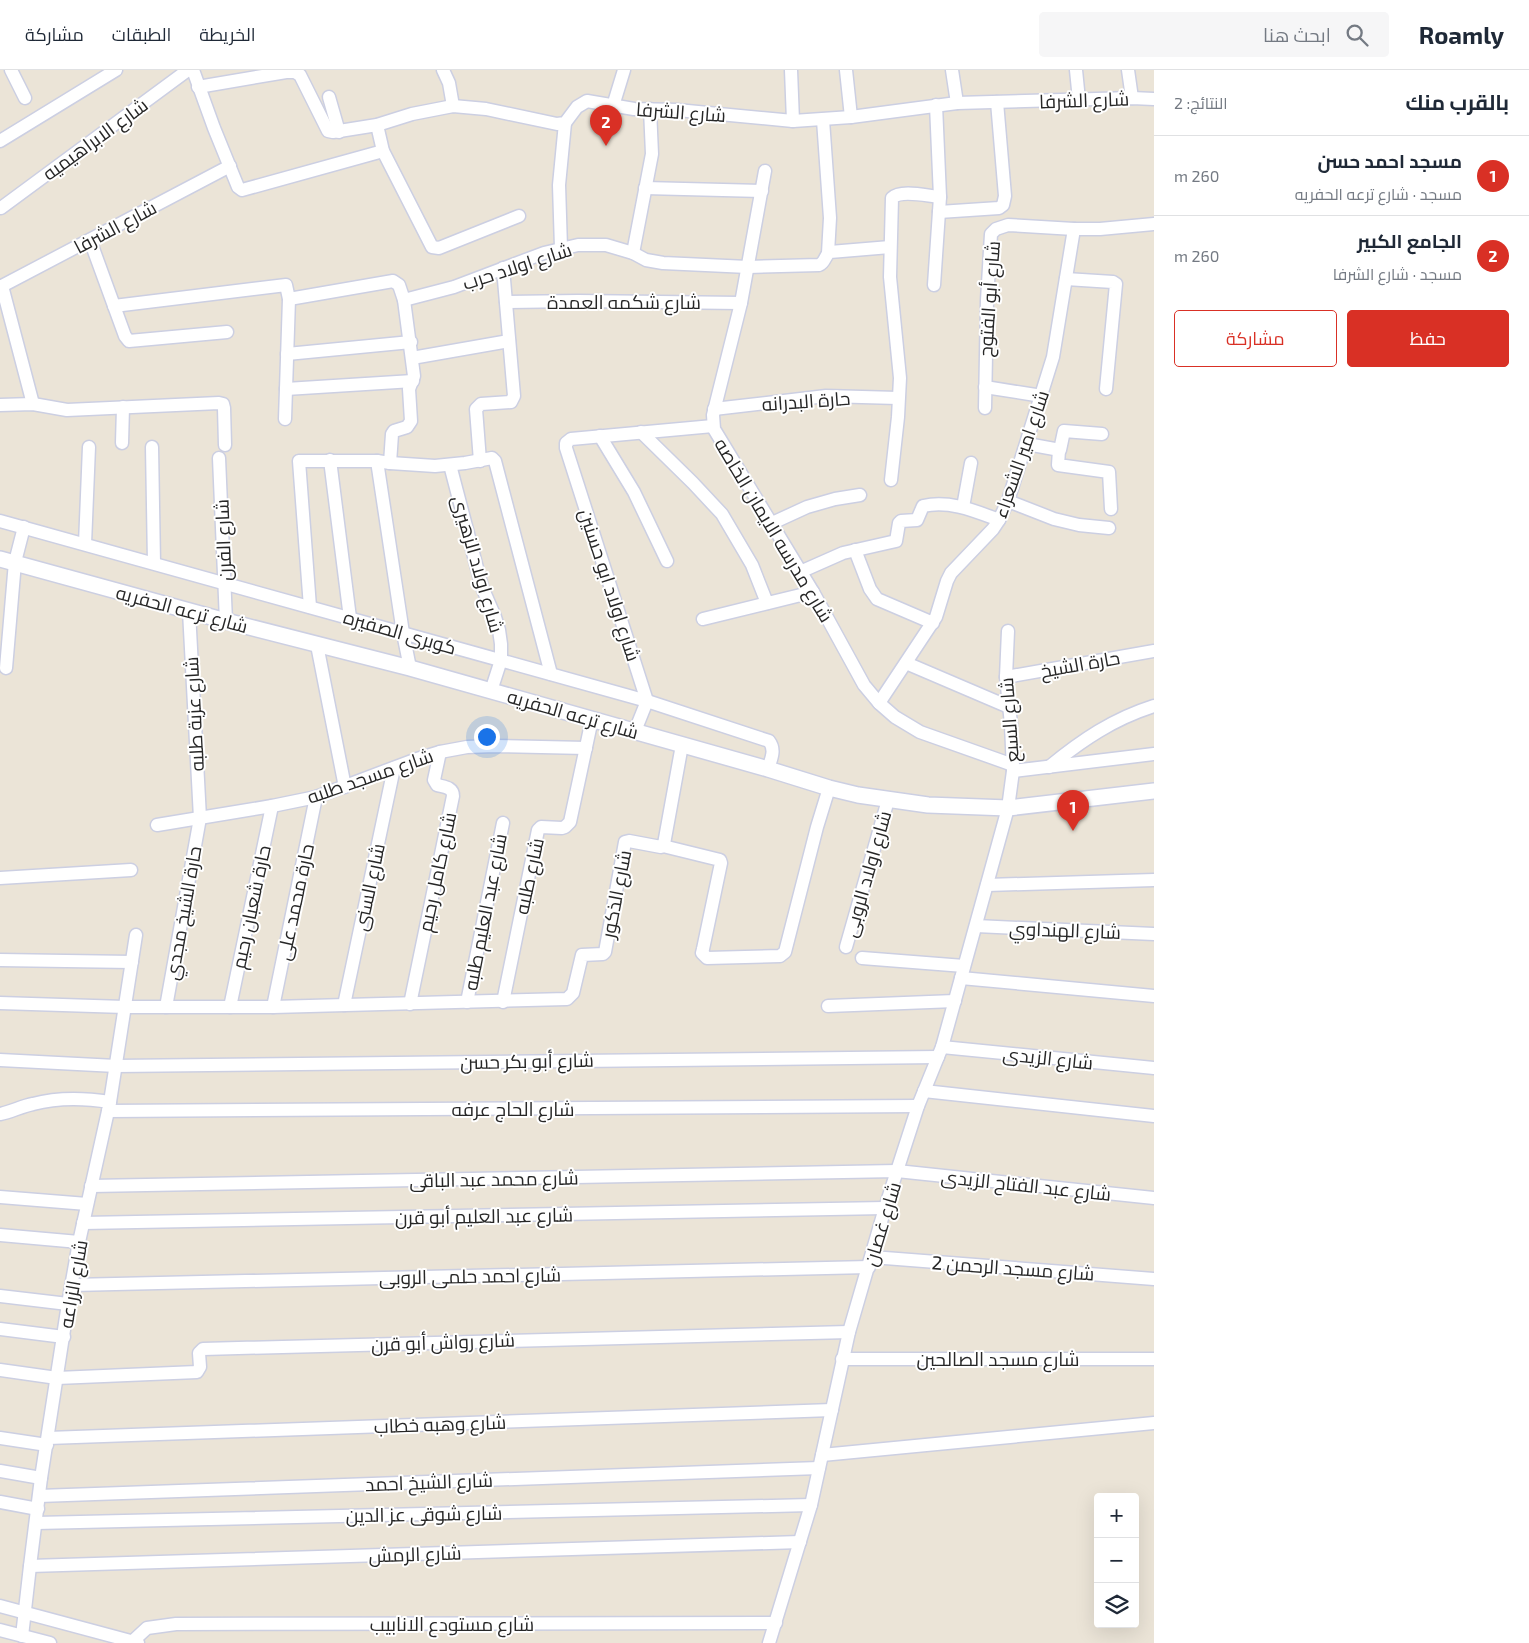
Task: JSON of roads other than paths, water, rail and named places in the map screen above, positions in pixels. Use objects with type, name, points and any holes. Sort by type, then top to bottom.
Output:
[{"type":"street","points":[[11,70],[25,98]]},
{"type":"street","points":[[0,141],[116,70]]},
{"type":"street","name":"شارع الابراهيميه","points":[[1,208],[188,70]]},
{"type":"street","points":[[193,70],[238,187],[242,190],[383,151]]},
{"type":"street","points":[[443,70],[449,84],[453,106]]},
{"type":"street","points":[[613,106],[624,70]]},
{"type":"street","points":[[791,70],[793,121]]},
{"type":"street","points":[[846,70],[851,117]]},
{"type":"street","points":[[952,70],[957,103]]},
{"type":"street","points":[[1076,70],[1079,100]]},
{"type":"street","points":[[1128,70],[1132,98]]},
{"type":"street","points":[[198,87],[291,71],[300,75],[328,131],[339,132],[377,125],[412,114],[453,106],[486,109],[557,124],[566,123],[559,185],[561,248]]},
{"type":"street","points":[[329,98],[339,132]]},
{"type":"street","name":"شارع الشرفا","points":[[566,123],[577,107],[587,101],[634,109],[677,110],[793,121],[851,117],[957,103],[1154,99]]},
{"type":"street","points":[[939,212],[999,208],[1003,205],[1005,196],[997,102]]},
{"type":"street","points":[[934,285],[940,197],[936,105]]},
{"type":"street","points":[[633,253],[652,154],[650,109]]},
{"type":"street","points":[[823,120],[830,218],[828,253],[890,247]]},
{"type":"street","points":[[377,125],[383,151],[432,247],[439,248],[519,216]]},
{"type":"street","name":"شارع الشرفا","points":[[1,286],[230,166]]},
{"type":"street","name":"شارع مدرسه الايمان الخاصه","points":[[765,171],[741,303],[714,409],[712,420],[715,432],[812,592],[864,685],[879,703],[895,717],[920,732],[1013,768]]},
{"type":"street","points":[[645,188],[762,191]]},
{"type":"street","points":[[891,480],[900,378],[890,277],[891,203],[894,196],[902,193],[940,197]]},
{"type":"street","name":"شارع أبو الفتوح","points":[[985,408],[986,300],[991,234],[996,229],[1008,225],[1100,229],[1154,224]]},
{"type":"street","name":"شارع امير الشعراء","points":[[879,703],[933,623],[951,573],[993,530],[1008,501],[1053,357],[1074,229]]},
{"type":"street","points":[[90,240],[128,341],[227,332]]},
{"type":"street","name":"شارع اولاد حرب","points":[[404,300],[454,287],[561,248],[578,245],[606,245],[633,253],[653,262],[748,267],[819,265],[823,263],[828,253]]},
{"type":"street","points":[[480,461],[477,406],[481,404],[511,402],[513,400],[503,268]]},
{"type":"street","points":[[1066,279],[1113,282],[1116,284],[1106,389]]},
{"type":"street","points":[[289,298],[393,281],[399,285],[404,300],[411,342],[414,376],[410,388],[411,422],[407,427],[394,431],[392,434],[390,463]]},
{"type":"street","points":[[1,286],[33,404]]},
{"type":"street","points":[[114,306],[288,286],[285,419]]},
{"type":"street","name":"شارع شكمه العمدة","points":[[506,302],[741,303]]},
{"type":"street","points":[[412,358],[509,341]]},
{"type":"street","points":[[287,354],[411,342]]},
{"type":"street","points":[[286,390],[413,381]]},
{"type":"street","points":[[985,387],[1042,396]]},
{"type":"street","name":"حارة البدرانه","points":[[714,409],[826,396],[898,398]]},
{"type":"street","points":[[0,405],[33,404],[67,410],[219,403],[224,408],[225,445]]},
{"type":"street","points":[[122,443],[123,408]]},
{"type":"street","points":[[666,561],[634,492],[600,436],[713,426]]},
{"type":"street","points":[[1102,434],[1064,430],[1057,464],[1109,472],[1111,509]]},
{"type":"street","points":[[641,432],[722,514],[752,565],[767,603]]},
{"type":"street","name":"شارع اولاد ابو حسنين","points":[[600,436],[571,439],[566,443],[566,448],[647,701]]},
{"type":"street","points":[[1027,444],[1059,450]]},
{"type":"street","points":[[85,544],[89,447]]},
{"type":"street","points":[[152,447],[154,564]]},
{"type":"street","name":"شارع الفرن","points":[[220,458],[226,622]]},
{"type":"street","points":[[310,607],[298,462],[301,460],[330,460],[450,465],[492,458],[495,461],[550,674]]},
{"type":"street","points":[[330,460],[350,618]]},
{"type":"street","points":[[377,461],[410,668]]},
{"type":"street","points":[[963,507],[971,463]]},
{"type":"street","name":"شارع اولاد الزهيرى","points":[[450,465],[482,587],[499,630],[501,660],[491,691]]},
{"type":"street","points":[[770,524],[807,507],[860,495]]},
{"type":"street","points":[[1008,501],[1054,519],[1079,525],[1109,528]]},
{"type":"street","points":[[800,572],[843,553],[896,541],[899,523],[903,520],[916,521],[923,506],[950,505],[963,507],[999,520]]},
{"type":"street","name":"كوبرى الصفيره","points":[[0,520],[647,701],[768,741],[772,745],[773,751],[768,769]]},
{"type":"street","points":[[6,668],[7,561],[24,527]]},
{"type":"street","points":[[855,550],[870,589],[877,599],[933,623]]},
{"type":"street","name":"شارع ترعه الحفريه","points":[[7,561],[226,622],[410,668],[829,788],[888,800],[928,805],[1008,808],[1154,791]]},
{"type":"street","points":[[703,619],[812,592]]},
{"type":"street","name":"شارع عزبة طلبه","points":[[189,611],[200,818]]},
{"type":"street","name":"شارع السبع","points":[[1008,631],[1006,677],[1010,707],[1013,768],[1008,808]]},
{"type":"street","points":[[317,645],[344,786]]},
{"type":"street","name":"حارة الشيخ","points":[[1006,677],[1154,651]]},
{"type":"street","points":[[906,663],[1010,707]]},
{"type":"street","points":[[635,732],[647,701]]},
{"type":"street","points":[[1048,767],[1090,735],[1114,722],[1154,706]]},
{"type":"street","name":"شارع طلبه","points":[[503,1002],[538,830],[541,827],[562,828],[570,822],[592,719]]},
{"type":"street","name":"شارع الذكور","points":[[503,1002],[567,999],[572,995],[582,955],[603,954],[605,952],[625,842],[662,846],[664,844],[682,745]]},
{"type":"street","name":"شارع مسجد طلبه","points":[[157,825],[316,797],[417,759],[467,747],[586,748]]},
{"type":"street","name":"شارع كامل رحيم","points":[[410,1004],[453,796],[450,789],[437,785],[434,780],[440,752]]},
{"type":"street","points":[[1013,768],[1048,767],[1154,754]]},
{"type":"street","name":"شارع السنى","points":[[344,1006],[394,768]]},
{"type":"street","points":[[662,846],[720,860],[721,863],[702,953],[704,956],[707,958],[780,956],[785,952],[829,788]]},
{"type":"street","name":"حارة محمد على","points":[[273,1007],[316,797]]},
{"type":"street","name":"شارع اولاد الروبى","points":[[846,947],[888,800]]},
{"type":"street","name":"حارة شعبان رحيم","points":[[230,1007],[272,806]]},
{"type":"street","name":"شارع غصان","points":[[769,1643],[811,1505],[849,1332],[885,1208],[918,1106],[940,1052],[1008,808]]},
{"type":"street","name":"حارة الشيخ مجدي","points":[[166,1007],[200,818]]},
{"type":"street","name":"شارع عبد العليم طلبه","points":[[467,1002],[503,823]]},
{"type":"street","points":[[0,878],[131,870]]},
{"type":"street","points":[[987,885],[1154,880]]},
{"type":"street","name":"شارع الهنداوي","points":[[976,926],[1154,934]]},
{"type":"street","name":"شارع الزراعه","points":[[23,1638],[24,1612],[39,1496],[68,1304],[79,1242],[109,1107],[136,934]]},
{"type":"street","points":[[862,958],[1154,996]]},
{"type":"street","points":[[0,960],[132,962]]},
{"type":"street","points":[[828,1006],[955,1000]]},
{"type":"street","points":[[0,1003],[125,1007],[273,1007],[503,1002]]},
{"type":"street","name":"شارع أبو بكر حسن","points":[[0,1060],[116,1066],[940,1052]]},
{"type":"street","name":"شارع الزيدى","points":[[940,1052],[1154,1068]]},
{"type":"street","points":[[924,1091],[1154,1116]]},
{"type":"street","name":"شارع الحاج عرفه","points":[[0,1114],[32,1104],[58,1099],[85,1098],[109,1107],[918,1106]]},
{"type":"street","name":"شارع محمد عبد الباقى","points":[[91,1186],[897,1171]]},
{"type":"street","name":"شارع عبد الفتاح الزيدى","points":[[897,1171],[1154,1198]]},
{"type":"street","points":[[0,1197],[87,1204]]},
{"type":"street","name":"شارع عبد العليم أبو قرن","points":[[83,1223],[885,1208]]},
{"type":"street","points":[[0,1234],[79,1242]]},
{"type":"street","name":"شارع مسجد الرحمن 2","points":[[870,1262],[1154,1279]]},
{"type":"street","name":"شارع احمد حلمى الروبى","points":[[72,1284],[870,1262]]},
{"type":"street","points":[[0,1296],[68,1304]]},
{"type":"street","points":[[0,1329],[64,1337]]},
{"type":"street","name":"شارع رواش أبو قرن","points":[[57,1378],[197,1372],[200,1367],[199,1353],[203,1349],[849,1332]]},
{"type":"street","name":"شارع مسجد الصالحين","points":[[842,1359],[1154,1359]]},
{"type":"street","points":[[0,1370],[57,1378]]},
{"type":"street","name":"شارع وهبه خطاب","points":[[0,1438],[47,1442],[832,1410]]},
{"type":"street","name":"شارع الشيخ احمد","points":[[39,1496],[821,1462],[1154,1423]]},
{"type":"street","points":[[0,1471],[42,1478]]},
{"type":"street","points":[[0,1502],[38,1509]]},
{"type":"street","name":"شارع شوقى عز الدين","points":[[36,1523],[811,1505]]},
{"type":"street","name":"شارع الرمش","points":[[30,1566],[800,1542]]},
{"type":"street","points":[[0,1606],[136,1642]]},
{"type":"street","name":"شارع مستودع الانابيب","points":[[136,1642],[147,1628],[176,1624],[776,1623]]},
{"type":"street","points":[[0,1630],[23,1638],[50,1643]]},
{"type":"place","name":"الجامع الكبير","points":[[606,146]]},
{"type":"place","name":"مسجد احمد حسن","points":[[1073,831]]}]
